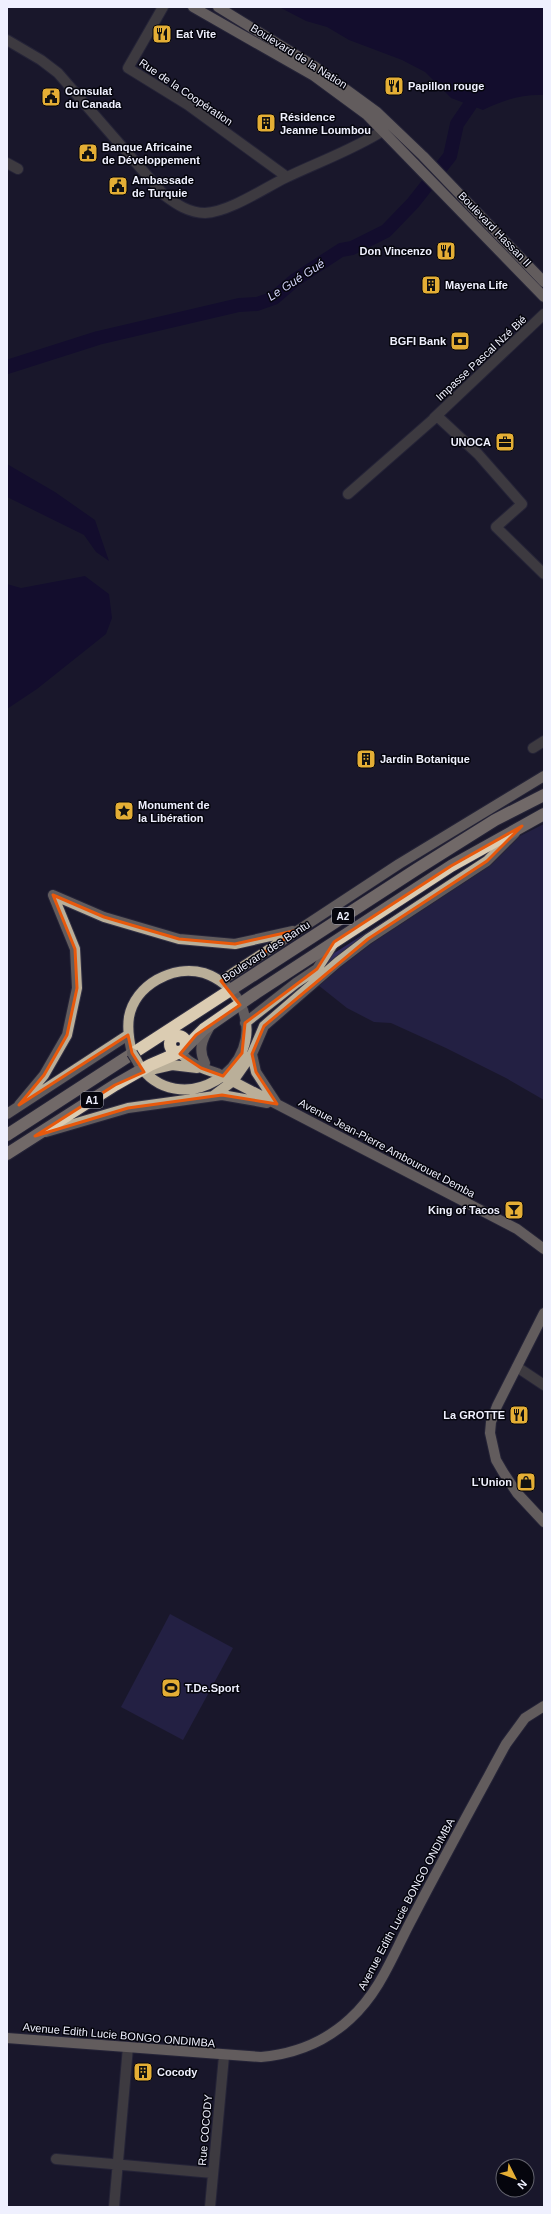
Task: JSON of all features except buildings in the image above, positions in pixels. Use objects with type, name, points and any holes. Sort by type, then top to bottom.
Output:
[{"type":"highway","name":"Boulevard des Bantu","points":[[7,1154],[115,1085],[137,1061],[146,1044],[232,991],[284,955],[471,835],[544,795]]},
{"type":"highway","name":"Boulevard des Bantu","points":[[7,1134],[27,1121],[137,1061],[183,1049],[196,1035],[334,942],[451,866],[544,814]]},
{"type":"highway","points":[[27,1121],[45,1113],[141,1053],[174,1037],[183,1027],[232,991]]},
{"type":"highway","points":[[174,1037],[184,1038],[183,1049]]},
{"type":"main road","name":"Boulevard de la Nation","points":[[193,7],[314,76],[359,109],[384,130],[420,168]]},
{"type":"main road","name":"Boulevard de la Nation","points":[[218,7],[268,37],[351,92],[377,112],[449,183]]},
{"type":"main road","name":"Boulevard Hassan II","points":[[420,168],[544,297]]},
{"type":"main road","name":"Boulevard Hassan II","points":[[449,183],[544,282]]},
{"type":"main road","points":[[221,981],[399,864],[544,776]]},
{"type":"main road","points":[[211,1097],[233,1082],[252,1054],[264,1026],[338,962],[368,939],[487,861],[522,826]]},
{"type":"main road","points":[[19,1105],[44,1075],[67,1035],[77,988],[75,950],[53,895],[104,917],[180,939],[235,944],[298,930]]},
{"type":"main road","points":[[245,1023],[296,983],[317,969],[334,942]]},
{"type":"main road","points":[[185,971],[203,973],[221,981],[232,991],[244,1013],[246,1033],[242,1053],[231,1070],[220,1075],[214,1083],[195,1089],[175,1088],[157,1082],[137,1061],[128,1035],[130,1016],[137,999],[150,984],[166,975],[185,971]]},
{"type":"main road","points":[[115,1085],[166,1065],[203,1065],[201,1043],[213,1023]]},
{"type":"main road","points":[[7,1114],[128,1035]]},
{"type":"main road","name":"Avenue Jean-Pierre Ambourouet Demba","points":[[183,1049],[203,1065],[220,1075],[517,1229],[544,1249]]},
{"type":"main road","points":[[252,1054],[256,1072],[276,1104]]},
{"type":"main road","points":[[35,1136],[128,1108],[222,1095],[276,1104]]},
{"type":"main road","points":[[544,1313],[497,1406],[491,1422],[492,1447],[496,1460],[510,1482],[544,1522]]},
{"type":"main road","name":"Avenue Edith Lucie BONGO ONDIMBA","points":[[7,2038],[224,2056],[261,2057],[292,2053],[313,2045],[333,2034],[351,2018],[377,1987],[506,1744],[525,1718],[544,1706]]},
{"type":"street","name":"Rue de la Coopération","points":[[163,7],[128,68],[188,105],[287,177]]},
{"type":"street","points":[[7,40],[41,60],[58,73],[154,185],[164,195],[186,210],[205,213],[215,211],[287,177],[345,152],[384,130]]},
{"type":"street","points":[[7,163],[18,169]]},
{"type":"street","name":"Impasse Pascal Nzé Bié","points":[[348,494],[436,417],[544,314]]},
{"type":"street","points":[[436,417],[478,454],[522,504],[496,527],[544,574]]},
{"type":"street","points":[[533,748],[544,741]]},
{"type":"street","points":[[517,1367],[544,1385]]},
{"type":"street","points":[[114,2207],[128,2047]]},
{"type":"street","name":"Rue COCODY","points":[[210,2207],[224,2056]]},
{"type":"street","points":[[56,2159],[213,2173]]},
{"type":"highlighted area","points":[[522,826],[487,861],[368,939],[264,1026],[252,1054],[256,1072],[277,1104],[222,1095],[128,1108],[35,1136],[115,1085],[144,1072],[132,1053],[128,1035],[19,1105],[44,1075],[67,1035],[77,988],[75,949],[53,895],[104,917],[179,939],[235,944],[298,930],[221,981],[240,1005],[196,1035],[180,1054],[201,1068],[223,1076],[242,1053],[245,1023],[317,969],[334,942],[451,866]]},
{"type":"shaded area","points":[[279,7],[544,7],[544,95],[513,98],[483,110],[451,98],[425,72],[402,60],[349,40],[327,27],[306,21]]},
{"type":"shaded area","points":[[7,464],[55,492],[95,520],[109,561],[96,552],[84,535],[7,497]]},
{"type":"shaded area","points":[[85,576],[109,594],[112,618],[106,634],[37,689],[7,709],[7,584],[21,588]]},
{"type":"shaded area","points":[[544,824],[544,1100],[506,1078],[446,1048],[391,1023],[374,1022],[347,1008],[303,973],[510,841]]},
{"type":"shaded area","points":[[170,1614],[233,1648],[183,1740],[121,1707]]},
{"type":"waterway","name":"Le Gué Gué","points":[[7,367],[98,338],[239,305],[257,304],[274,298],[295,280],[341,250],[352,248],[386,231],[413,203],[450,156],[457,124],[470,105]]},
{"type":"place","name":"Eat Vite","points":[[162,34]]},
{"type":"place","name":"Papillon rouge","points":[[394,86]]},
{"type":"place","name":"Consulat du Canada","points":[[51,97]]},
{"type":"place","name":"Résidence Jeanne Loumbou","points":[[266,123]]},
{"type":"place","name":"Banque Africaine de Développement","points":[[88,153]]},
{"type":"place","name":"Ambassade de Turquie","points":[[118,186]]},
{"type":"place","name":"Don Vincenzo","points":[[446,251]]},
{"type":"place","name":"Mayena Life","points":[[431,285]]},
{"type":"place","name":"BGFI Bank","points":[[460,341]]},
{"type":"place","name":"UNOCA","points":[[505,442]]},
{"type":"place","name":"Jardin Botanique","points":[[366,759]]},
{"type":"place","name":"Monument de la Libération","points":[[124,811]]},
{"type":"place","name":"King of Tacos","points":[[514,1210]]},
{"type":"place","name":"La GROTTE","points":[[519,1415]]},
{"type":"place","name":"L’Union","points":[[526,1482]]},
{"type":"place","name":"T.De.Sport","points":[[171,1688]]},
{"type":"place","name":"Cocody","points":[[143,2072]]}]
